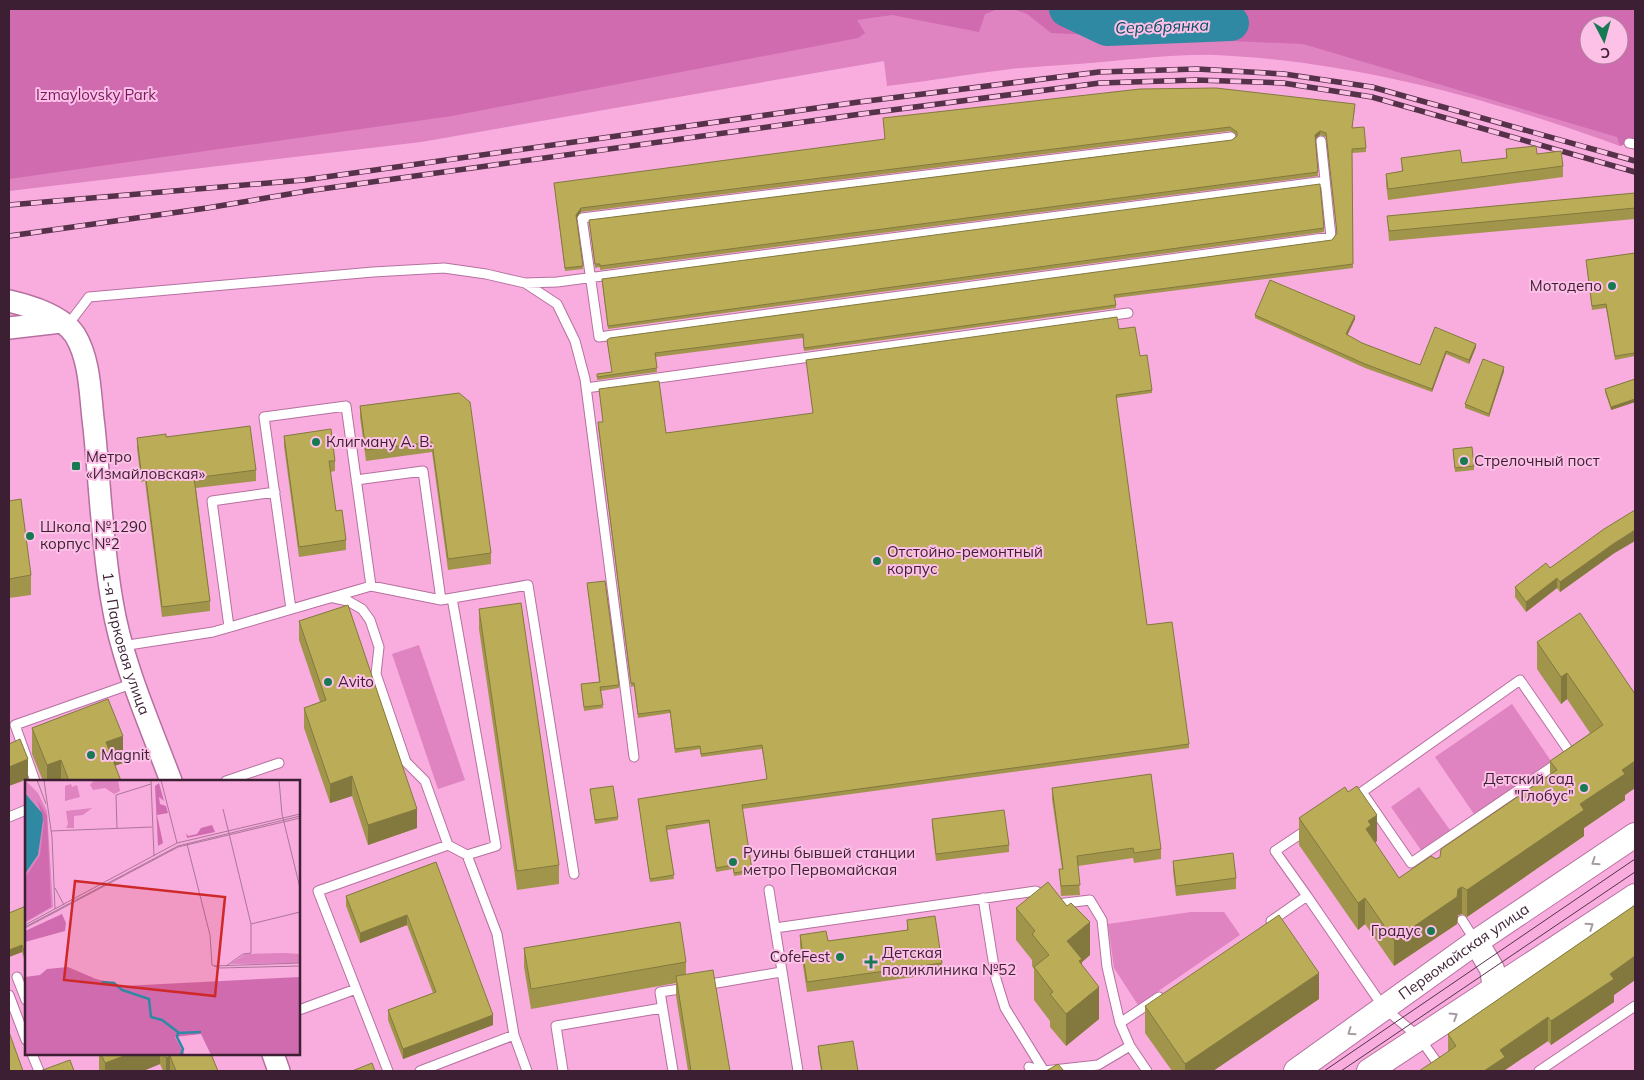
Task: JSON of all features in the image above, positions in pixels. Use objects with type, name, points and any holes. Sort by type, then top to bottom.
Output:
[{"type":"main road","name":"Первомайская улица","points":[[1296,1071],[1476,942],[1635,835]]},
{"type":"main road","points":[[1369,1071],[1635,896]]},
{"type":"main road","points":[[1476,942],[1492,969],[1495,989]]},
{"type":"street","points":[[9,301],[35,308],[64,324]]},
{"type":"street","points":[[9,328],[64,324]]},
{"type":"street","name":"1-я Парковая улица","points":[[64,324],[74,335],[80,346],[89,384],[107,569],[122,646],[171,780]]},
{"type":"street","points":[[273,1055],[279,1071]]},
{"type":"lane","points":[[1231,137],[582,218],[598,337],[1332,237],[1321,141]]},
{"type":"lane","points":[[64,324],[89,297],[373,272],[444,268],[486,274],[524,283],[557,282],[1325,181]]},
{"type":"lane","points":[[524,283],[557,304],[575,340],[586,388],[634,757]]},
{"type":"lane","points":[[586,388],[1128,313]]},
{"type":"lane","points":[[291,609],[264,417],[346,406],[371,586]]},
{"type":"lane","points":[[356,480],[423,471],[441,600]]},
{"type":"lane","points":[[229,628],[212,501],[275,492]]},
{"type":"lane","points":[[122,646],[213,632],[371,586],[441,600],[528,585],[574,874]]},
{"type":"lane","points":[[332,597],[348,601],[362,609],[370,620],[379,647],[376,674],[406,762],[425,781],[448,845],[467,855],[497,934],[514,1035],[527,1071]]},
{"type":"lane","points":[[452,598],[496,846],[467,855]]},
{"type":"lane","points":[[1346,802],[1520,680],[1571,754],[1423,860],[1411,863],[1362,792]]},
{"type":"lane","points":[[35,780],[15,725],[134,683]]},
{"type":"lane","points":[[229,780],[279,763]]},
{"type":"lane","points":[[9,816],[25,810]]},
{"type":"lane","points":[[1315,824],[1275,851],[1384,1008],[1419,1037],[1444,1071]]},
{"type":"lane","points":[[388,1071],[318,891],[448,845]]},
{"type":"lane","points":[[769,890],[798,1071]]},
{"type":"lane","points":[[774,928],[1036,891],[1057,904],[1090,900],[1102,920],[1107,967],[1120,1023],[1130,1046],[1147,1071]]},
{"type":"lane","points":[[1262,927],[1307,896]]},
{"type":"lane","points":[[983,898],[996,979],[1005,1008],[1044,1071]]},
{"type":"lane","points":[[1462,920],[1476,942]]},
{"type":"lane","points":[[673,1071],[660,992],[782,972]]},
{"type":"lane","points":[[17,977],[25,997]]},
{"type":"lane","points":[[300,1010],[356,989]]},
{"type":"lane","points":[[1120,1023],[1167,992]]},
{"type":"lane","points":[[9,995],[25,1037]]},
{"type":"lane","points":[[1538,1071],[1635,1006]]},
{"type":"lane","points":[[563,1071],[556,1026],[662,1008]]},
{"type":"lane","points":[[420,1071],[514,1035]]},
{"type":"lane","points":[[1029,1067],[1044,1071],[1098,1065],[1130,1046]]},
{"type":"lane","points":[[32,1055],[38,1071]]},
{"type":"green space","name":"Izmaylovsky Park","points":[[9,9],[1635,9],[1635,140],[1620,146],[1522,113],[1421,85],[1318,65],[1215,55],[1187,55],[1011,69],[887,86],[884,61],[421,142],[9,191]]},
{"type":"green space","points":[[9,9],[998,9],[985,14],[979,32],[892,15],[857,20],[865,33],[858,38],[452,116],[9,179]]},
{"type":"green space","points":[[1013,9],[1635,9],[1635,140],[1620,146],[1617,137],[1303,44],[1051,33],[1027,14]]},
{"type":"green space","points":[[419,645],[465,780],[438,789],[392,654]]},
{"type":"green space","points":[[1512,704],[1551,761],[1474,814],[1435,757]]},
{"type":"green space","points":[[1419,787],[1450,830],[1421,850],[1391,807]]},
{"type":"green space","points":[[1191,912],[1224,912],[1240,935],[1138,1005],[1114,968],[1108,924]]},
{"type":"building","points":[[1216,88],[1355,104],[1352,128],[1364,127],[1366,148],[1352,149],[1353,264],[1114,295],[1116,305],[804,348],[803,334],[655,353],[657,368],[597,377],[597,374],[612,372],[607,340],[610,338],[1332,240],[1337,233],[1326,133],[1320,131],[1315,135],[1318,172],[600,266],[600,264],[595,264],[589,220],[1232,140],[1237,136],[1237,132],[1230,127],[581,208],[576,215],[583,266],[565,268],[554,183],[885,139],[883,118],[1140,89]]},
{"type":"building","points":[[1536,146],[1537,154],[1561,151],[1563,166],[1388,189],[1386,174],[1403,171],[1401,158],[1460,150],[1462,163],[1507,158],[1506,149]]},
{"type":"building","points":[[1320,184],[1324,228],[608,326],[602,279]]},
{"type":"building","points":[[1635,193],[1635,208],[1389,231],[1387,216]]},
{"type":"building","name":"Мотодепо","points":[[1635,253],[1635,353],[1615,356],[1606,304],[1592,306],[1586,260]]},
{"type":"building","points":[[1270,280],[1355,316],[1346,334],[1362,343],[1420,365],[1435,327],[1476,344],[1469,360],[1446,351],[1432,389],[1365,364],[1255,315]]},
{"type":"building","name":"Отстойно-ремонтный корпус","points":[[1117,317],[1119,329],[1135,327],[1140,356],[1147,355],[1152,390],[1116,395],[1147,625],[1172,622],[1189,744],[742,805],[752,870],[734,873],[733,865],[716,868],[709,820],[666,826],[674,875],[650,879],[638,799],[767,779],[762,745],[701,754],[700,746],[675,749],[670,710],[638,714],[634,683],[631,683],[598,422],[603,422],[599,389],[659,381],[666,433],[813,413],[806,360]]},
{"type":"building","points":[[1483,359],[1504,367],[1489,414],[1465,404]]},
{"type":"building","points":[[1635,379],[1635,399],[1611,407],[1605,389]]},
{"type":"building","points":[[459,393],[470,402],[491,553],[448,559],[432,442],[366,450],[360,406]]},
{"type":"building","points":[[250,426],[256,470],[194,478],[210,601],[162,607],[145,471],[141,471],[137,438],[166,434],[166,437]]},
{"type":"building","points":[[331,429],[335,461],[329,461],[336,511],[342,510],[346,540],[299,547],[284,436]]},
{"type":"building","name":"Стрелочный пост","points":[[1472,447],[1474,466],[1455,468],[1453,449]]},
{"type":"building","points":[[21,499],[31,575],[9,579],[9,501]]},
{"type":"building","points":[[1635,510],[1635,530],[1560,582],[1557,578],[1526,602],[1515,587],[1546,563],[1550,568],[1604,529]]},
{"type":"building","points":[[605,581],[619,685],[600,687],[603,705],[584,707],[581,684],[600,682],[587,583]]},
{"type":"building","points":[[521,603],[559,865],[517,871],[479,609]]},
{"type":"building","points":[[348,605],[417,809],[368,825],[352,776],[330,784],[304,708],[326,700],[299,621]]},
{"type":"building","points":[[1580,613],[1635,694],[1635,761],[1622,770],[1625,774],[1580,804],[1584,810],[1467,890],[1462,887],[1458,889],[1457,897],[1394,940],[1365,898],[1358,903],[1299,818],[1345,787],[1348,792],[1357,786],[1377,815],[1368,821],[1371,825],[1366,829],[1399,878],[1431,856],[1436,859],[1440,857],[1441,849],[1557,770],[1550,761],[1603,725],[1567,673],[1561,677],[1537,642]]},
{"type":"building","points":[[108,699],[123,736],[106,742],[121,780],[69,780],[61,760],[47,765],[32,728]]},
{"type":"building","points":[[20,739],[28,759],[9,767],[9,744]]},
{"type":"building","points":[[1151,774],[1161,849],[1134,853],[1133,848],[1077,856],[1080,885],[1061,886],[1059,869],[1063,869],[1052,788]]},
{"type":"building","points":[[613,786],[618,817],[595,820],[590,789]]},
{"type":"building","points":[[1004,810],[1009,845],[936,854],[932,819]]},
{"type":"building","points":[[1233,853],[1236,878],[1176,886],[1173,861]]},
{"type":"building","points":[[436,862],[493,1015],[403,1049],[388,1010],[436,992],[407,915],[360,933],[346,896]]},
{"type":"building","points":[[1048,882],[1067,906],[1071,903],[1090,922],[1067,941],[1082,959],[1079,961],[1099,987],[1066,1014],[1050,994],[1053,992],[1034,967],[1049,955],[1032,934],[1035,931],[1016,908]]},
{"type":"building","points":[[1635,905],[1635,956],[1610,974],[1614,979],[1551,1021],[1548,1017],[1500,1050],[1505,1057],[1484,1071],[1419,1071],[1456,1046],[1448,1034]]},
{"type":"building","points":[[25,906],[25,954],[22,945],[9,950],[9,913]]},
{"type":"building","points":[[1279,915],[1319,973],[1185,1064],[1145,1006]]},
{"type":"building","name":"Детская поликлиника №52","points":[[935,916],[942,963],[807,982],[800,935],[826,931],[828,941],[908,930],[907,920]]},
{"type":"building","points":[[680,922],[686,962],[531,989],[524,948]]},
{"type":"building","points":[[713,970],[730,1071],[691,1071],[676,976]]},
{"type":"building","points":[[9,1032],[23,1071],[9,1071]]},
{"type":"building","points":[[853,1041],[858,1071],[822,1071],[818,1046]]},
{"type":"building","points":[[101,1055],[126,1055],[105,1063]]},
{"type":"building","points":[[165,1055],[211,1055],[218,1071],[176,1071],[170,1056],[166,1058]]},
{"type":"building","points":[[70,1060],[74,1071],[40,1071]]},
{"type":"building","points":[[372,1063],[375,1071],[352,1071]]},
{"type":"building","points":[[1058,1064],[1064,1071],[1046,1071]]},
{"type":"waterway","name":"Серебрянка","points":[[1067,9],[1107,28],[1231,23]]},
{"type":"tram line","points":[[1324,1071],[1635,859]]},
{"type":"tram line","points":[[1341,1071],[1635,872]]},
{"type":"railway","points":[[9,205],[304,180],[859,102],[1099,72],[1197,69],[1284,74],[1372,87],[1635,161]]},
{"type":"railway","points":[[9,236],[207,208],[307,191],[861,114],[1100,83],[1196,80],[1283,83],[1372,97],[1635,172]]},
{"type":"place","name":"Мотодепо","points":[[1612,286]]},
{"type":"place","name":"Клигману А. В.","points":[[316,442]]},
{"type":"place","name":"Стрелочный пост","points":[[1464,461]]},
{"type":"place","name":"Метро «Измайловская»","points":[[76,466]]},
{"type":"place","name":"Школа №1290 корпус №2","points":[[30,536]]},
{"type":"place","name":"Отстойно-ремонтный корпус","points":[[877,561]]},
{"type":"place","name":"Avito","points":[[328,682]]},
{"type":"place","name":"Magnit","points":[[91,755]]},
{"type":"place","name":"Детский сад \"Глобус\"","points":[[1584,788]]},
{"type":"place","name":"Руины бывшей станции метро Первомайская","points":[[733,862]]},
{"type":"place","name":"Градус","points":[[1431,931]]},
{"type":"place","name":"CofeFest","points":[[840,957]]},
{"type":"place","name":"Детская поликлиника №52","points":[[871,962]]}]
